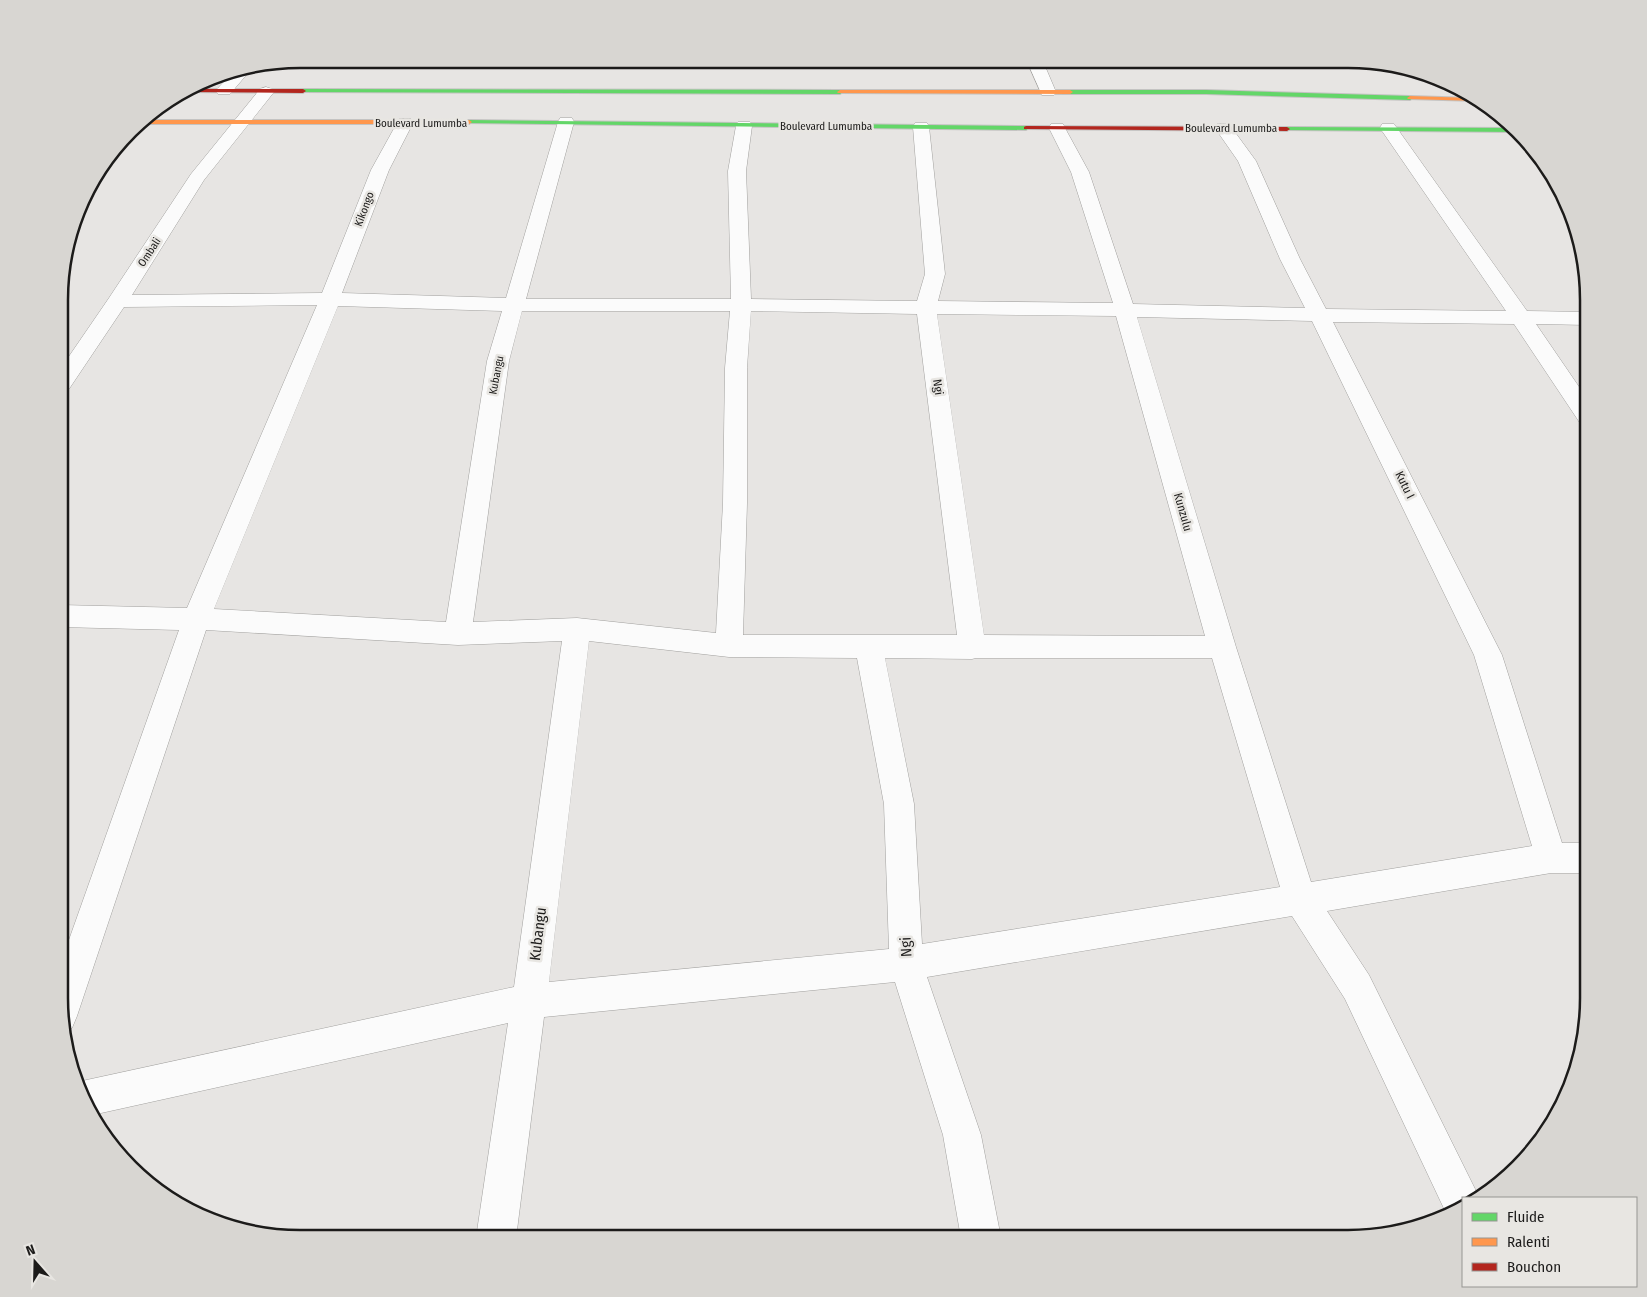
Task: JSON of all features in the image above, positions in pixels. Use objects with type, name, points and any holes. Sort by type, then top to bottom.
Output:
[{"type":"highway","points":[[197,91],[1206,92],[1464,100]]},
{"type":"highway","name":"Boulevard Lumumba","points":[[151,122],[566,122],[744,126],[1505,130]]},
{"type":"street","points":[[1038,68],[1048,92]]},
{"type":"street","points":[[224,91],[240,75]]},
{"type":"street","name":"Ombali","points":[[68,374],[118,301],[197,178],[240,122],[266,92]]},
{"type":"street","name":"Kubangu","points":[[458,634],[471,556],[496,369],[566,122]]},
{"type":"street","name":"Kikongo","points":[[68,993],[196,619],[330,299],[380,170],[405,123]]},
{"type":"street","points":[[729,646],[735,503],[736,368],[741,305],[737,171],[744,126]]},
{"type":"street","name":"Ngi","points":[[921,127],[935,274],[926,307],[972,648]]},
{"type":"street","name":"Kunzulu","points":[[1057,128],[1080,172],[1125,310],[1222,647],[1300,899],[1357,988],[1460,1200]]},
{"type":"street","name":"Kutu I","points":[[1223,128],[1247,161],[1264,194],[1290,259],[1356,386],[1488,655],[1551,858]]},
{"type":"street","points":[[1388,128],[1580,405]]},
{"type":"street","points":[[118,301],[330,299],[514,305],[926,307],[1580,318]]},
{"type":"street","points":[[68,616],[196,619],[458,634],[577,629],[729,646],[869,648],[1222,647]]},
{"type":"street","name":"Kubangu","points":[[497,1230],[577,629]]},
{"type":"street","name":"Ngi","points":[[869,648],[899,804],[906,964],[962,1135],[980,1230]]},
{"type":"street","points":[[90,1097],[529,1001],[906,964],[1551,858],[1580,858]]},
{"type":"traffic: fast","points":[[303,91],[840,92]]},
{"type":"traffic: fast","points":[[1070,92],[1206,92],[1410,98]]},
{"type":"traffic: fast","points":[[469,122],[1026,128]]},
{"type":"traffic: fast","points":[[1287,129],[1505,130]]},
{"type":"traffic: slow","points":[[840,92],[1070,92]]},
{"type":"traffic: slow","points":[[1410,98],[1464,100]]},
{"type":"traffic: slow","points":[[151,122],[469,122]]},
{"type":"traffic: jam","points":[[197,91],[303,91]]},
{"type":"traffic: jam","points":[[1026,128],[1287,129]]}]
